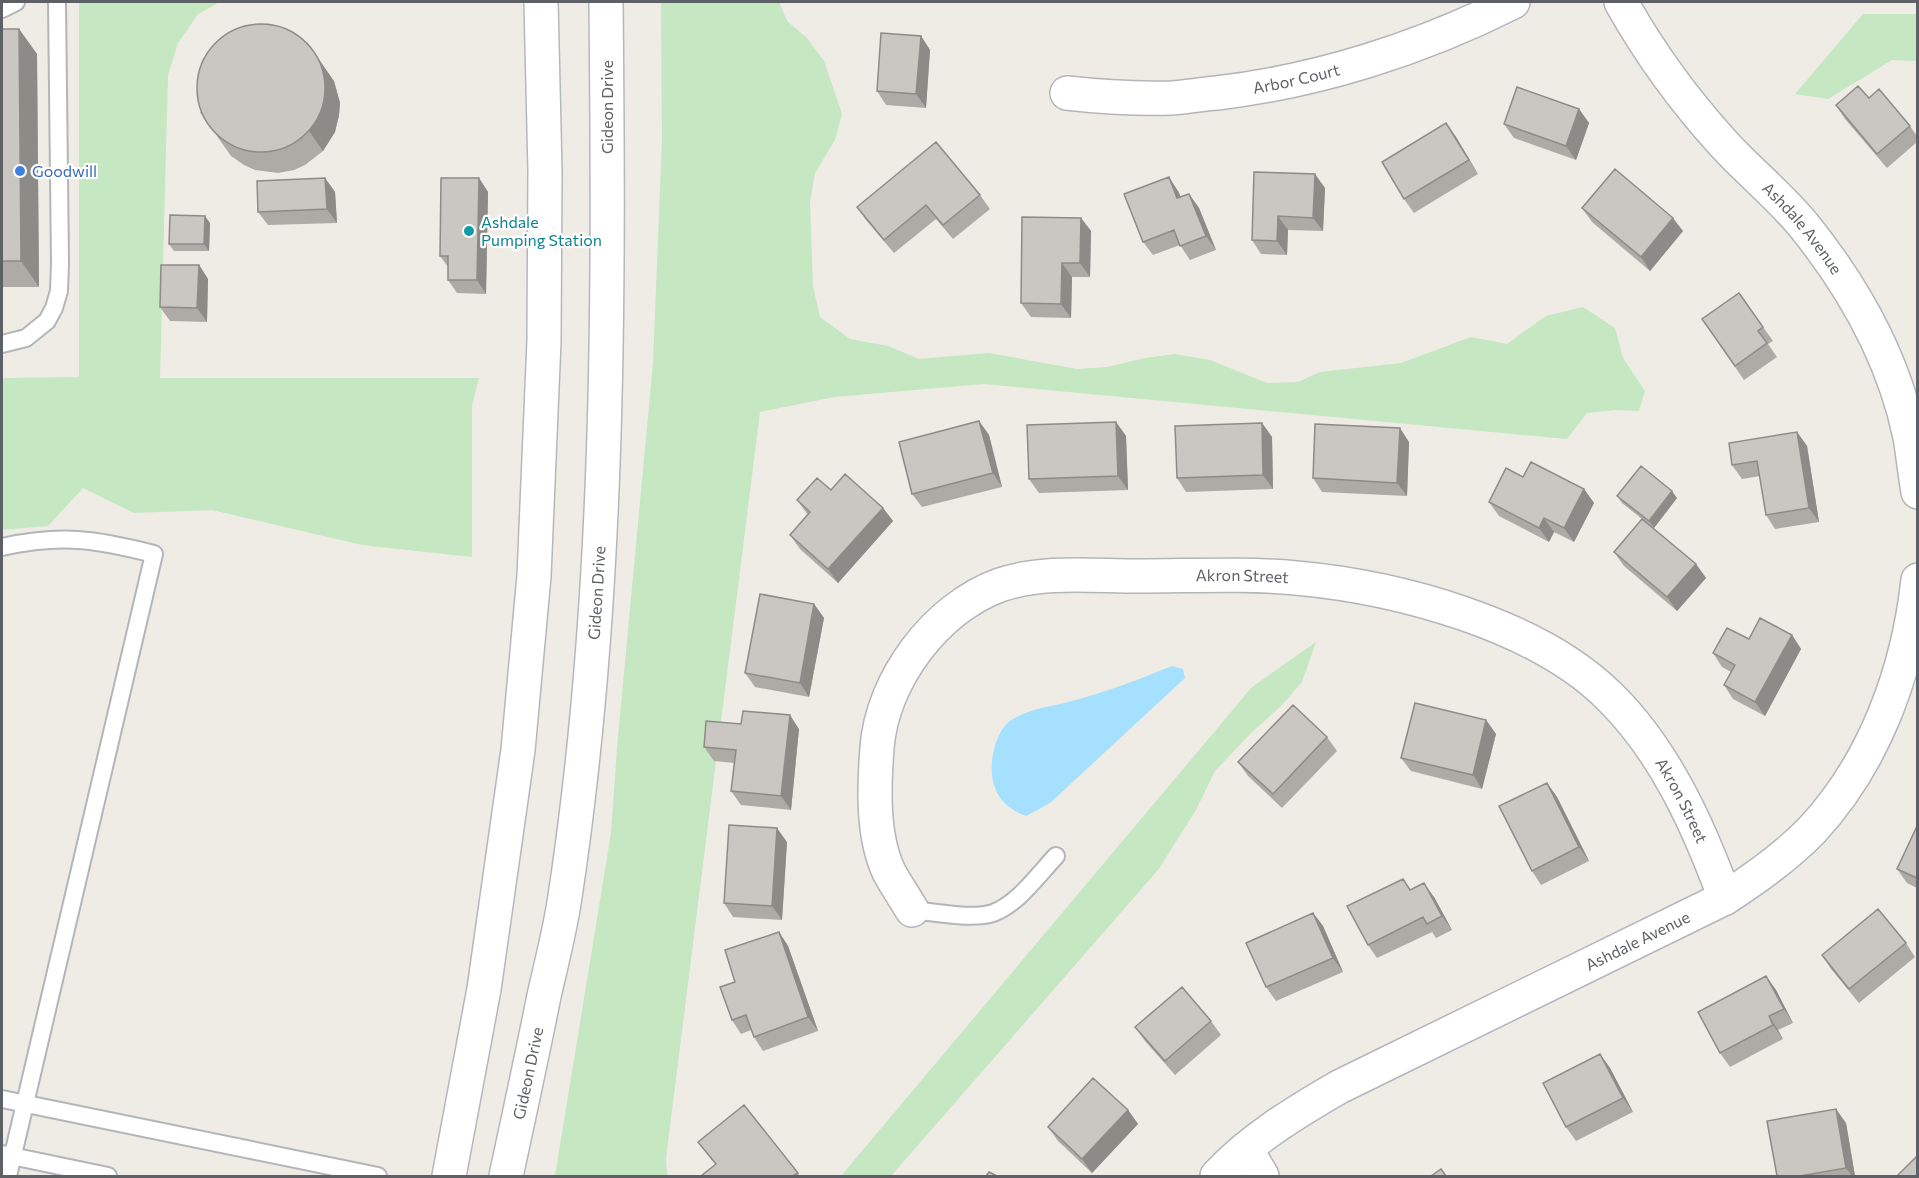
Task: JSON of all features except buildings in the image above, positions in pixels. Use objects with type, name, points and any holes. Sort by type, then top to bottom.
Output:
[{"type":"street","points":[[449,1176],[484,989],[518,750],[534,576],[544,341],[545,171],[541,2]]},
{"type":"street","name":"Gideon Drive","points":[[506,1176],[564,905],[584,746],[599,572],[606,399],[606,2]]},
{"type":"street","name":"Arbor Court","points":[[1067,93],[1107,97],[1174,98],[1246,89],[1316,75],[1403,49],[1513,2]]},
{"type":"street","name":"Ashdale Avenue","points":[[1621,2],[1637,31],[1672,82],[1722,142],[1803,225],[1834,264],[1867,318],[1892,375],[1909,436],[1917,492]]},
{"type":"street","name":"Akron Street","points":[[912,910],[889,871],[878,832],[874,783],[878,737],[886,704],[899,675],[914,651],[939,625],[974,598],[997,586],[1039,577],[1254,575],[1296,578],[1341,583],[1393,594],[1447,609],[1500,628],[1549,651],[1577,669],[1610,697],[1638,729],[1660,761],[1691,815],[1725,898]]},
{"type":"street","name":"Ashdale Avenue","points":[[1217,1176],[1254,1162],[1296,1111],[1340,1086],[1725,898],[1770,867],[1812,830],[1846,786],[1875,738],[1900,672],[1914,610],[1917,580]]},
{"type":"lane","points":[[2,9],[15,2]]},
{"type":"lane","points":[[2,344],[26,338],[47,321],[59,291],[57,2]]},
{"type":"lane","points":[[2,547],[33,540],[66,538],[93,540],[154,554],[25,1102],[7,1155],[8,1176]]},
{"type":"lane","points":[[912,910],[972,915],[991,914],[1015,898],[1056,856]]},
{"type":"lane","points":[[2,1099],[378,1176]]},
{"type":"lane","points":[[7,1155],[108,1176]]},
{"type":"green space","points":[[79,2],[220,2],[198,14],[178,43],[168,75],[160,378],[479,378],[472,405],[472,557],[362,545],[212,510],[134,513],[83,488],[48,526],[2,530],[2,378],[79,377]]},
{"type":"green space","points":[[661,2],[779,2],[787,21],[807,38],[824,61],[842,114],[835,140],[815,173],[810,202],[813,286],[820,317],[850,339],[888,346],[919,359],[989,353],[1077,369],[1107,367],[1175,354],[1210,360],[1267,383],[1298,382],[1320,372],[1401,363],[1471,337],[1507,344],[1546,316],[1583,307],[1615,328],[1623,358],[1645,391],[1639,411],[1615,410],[1587,413],[1567,439],[984,384],[834,397],[760,412],[666,1158],[667,1176],[555,1176],[611,833],[653,363],[662,140]]},
{"type":"green space","points":[[1863,14],[1917,14],[1917,61],[1892,60],[1828,99],[1795,94]]},
{"type":"green space","points":[[1316,642],[1302,682],[1215,771],[1196,810],[1158,870],[891,1176],[841,1176],[1252,687]]},
{"type":"water","points":[[1172,666],[1183,669],[1185,678],[1050,803],[1026,816],[1013,810],[999,796],[992,776],[992,762],[1001,732],[1010,721],[1032,711],[1097,694]]},
{"type":"place","name":"Goodwill","points":[[20,171]]},
{"type":"place","name":"Ashdale Pumping Station","points":[[469,231]]}]
